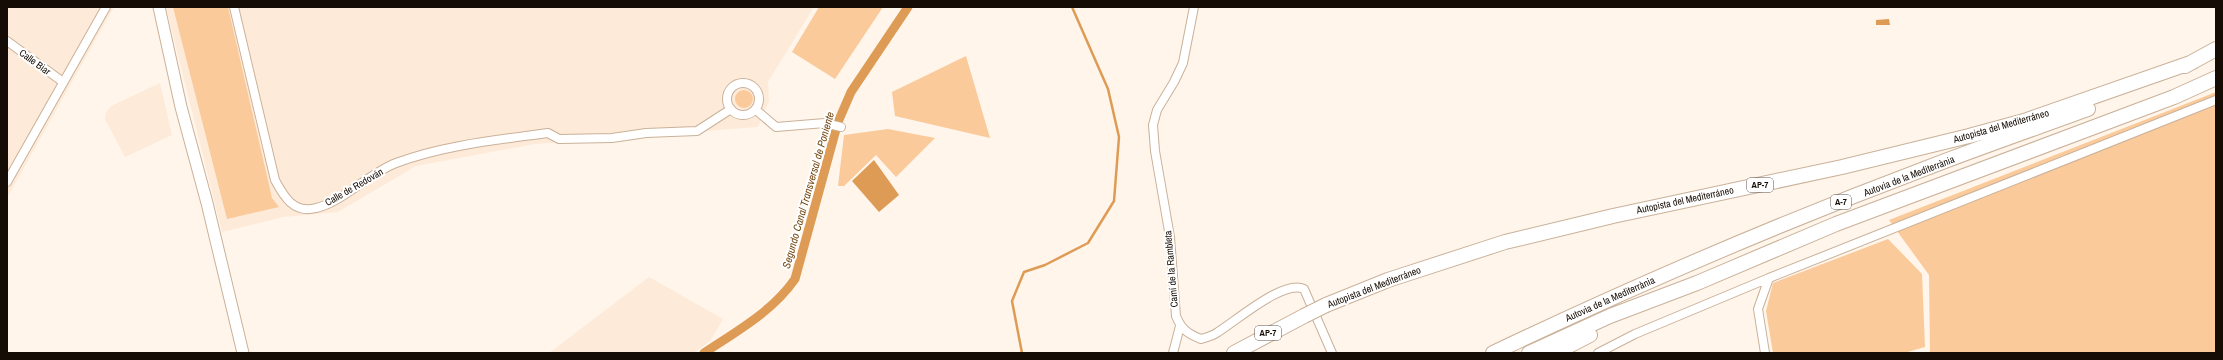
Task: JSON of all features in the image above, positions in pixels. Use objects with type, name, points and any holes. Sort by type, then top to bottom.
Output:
[{"type":"highway","name":"Autovia de la Mediterrània","points":[[1493,353],[1674,270],[1786,224],[1924,169],[2132,92],[2216,49]]},
{"type":"highway","name":"Autopista del Mediterráneo","points":[[1234,353],[1326,305],[1388,280],[1512,240],[1613,216],[1821,171],[1969,136],[2074,104],[2193,62]]},
{"type":"highway","name":"Autovia de la Mediterrània","points":[[1529,353],[1610,316],[1696,283],[1836,224],[2174,97],[2216,78]]},
{"type":"highway","points":[[1554,353],[1696,283]]},
{"type":"street","points":[[7,182],[106,7]]},
{"type":"street","points":[[159,7],[181,107],[207,203],[243,353]]},
{"type":"street","name":"Calle de Redován","points":[[234,7],[275,180],[285,199],[298,207],[316,208],[394,164],[442,150],[548,133],[559,139],[612,138],[646,133],[697,130],[731,109]]},
{"type":"street","name":"Camí de la Rambleta","points":[[1180,326],[1176,316],[1170,237],[1155,151],[1153,125],[1157,110],[1174,82],[1182,62],[1194,7]]},
{"type":"street","name":"Calle Biar","points":[[7,41],[63,82]]},
{"type":"street","points":[[743,83],[754,86],[760,100],[756,110],[751,113],[740,115],[731,109],[727,98],[732,87],[743,83]]},
{"type":"street","points":[[1598,353],[1635,334],[1769,278],[2216,100]]},
{"type":"street","points":[[756,110],[776,127],[825,123],[841,126]]},
{"type":"street","points":[[1765,353],[1758,309],[1769,278]]},
{"type":"street","points":[[1173,353],[1180,326],[1190,335],[1201,339],[1217,333],[1241,315],[1274,295],[1291,288],[1300,287],[1304,289],[1332,353]]},
{"type":"shaded area","points":[[7,7],[114,7],[7,198]]},
{"type":"shaded area","points":[[166,7],[814,7],[768,82],[769,101],[758,127],[535,144],[416,166],[338,212],[283,217],[222,232]]},
{"type":"shaded area","points":[[173,7],[228,7],[272,198],[279,207],[227,219]]},
{"type":"shaded area","points":[[819,7],[883,7],[835,79],[792,52]]},
{"type":"shaded area","points":[[1889,19],[1890,25],[1876,25],[1876,20]]},
{"type":"shaded area","points":[[966,56],[990,138],[895,116],[892,92]]},
{"type":"shaded area","points":[[160,83],[172,135],[125,157],[105,119],[106,112],[111,106]]},
{"type":"shaded area","points":[[744,90],[750,93],[753,99],[750,105],[744,108],[738,105],[735,99],[738,93]]},
{"type":"shaded area","points":[[2216,92],[2216,353],[1930,353],[1929,275],[1889,220]]},
{"type":"shaded area","points":[[888,129],[935,138],[896,177],[876,155],[844,186],[838,186],[844,135]]},
{"type":"shaded area","points":[[874,160],[899,195],[879,212],[852,181]]},
{"type":"shaded area","points":[[1888,239],[1922,274],[1925,347],[1904,353],[1773,353],[1766,311],[1773,283]]},
{"type":"shaded area","points":[[649,277],[723,319],[710,341],[694,353],[549,353]]},
{"type":"waterway","name":"Segundo Canal Transversal de Poniente","points":[[704,353],[741,329],[765,311],[786,291],[795,279],[838,122],[851,92],[908,7]]},
{"type":"waterway","points":[[1022,353],[1012,301],[1024,272],[1045,265],[1088,243],[1114,201],[1119,137],[1108,89],[1072,7]]}]
